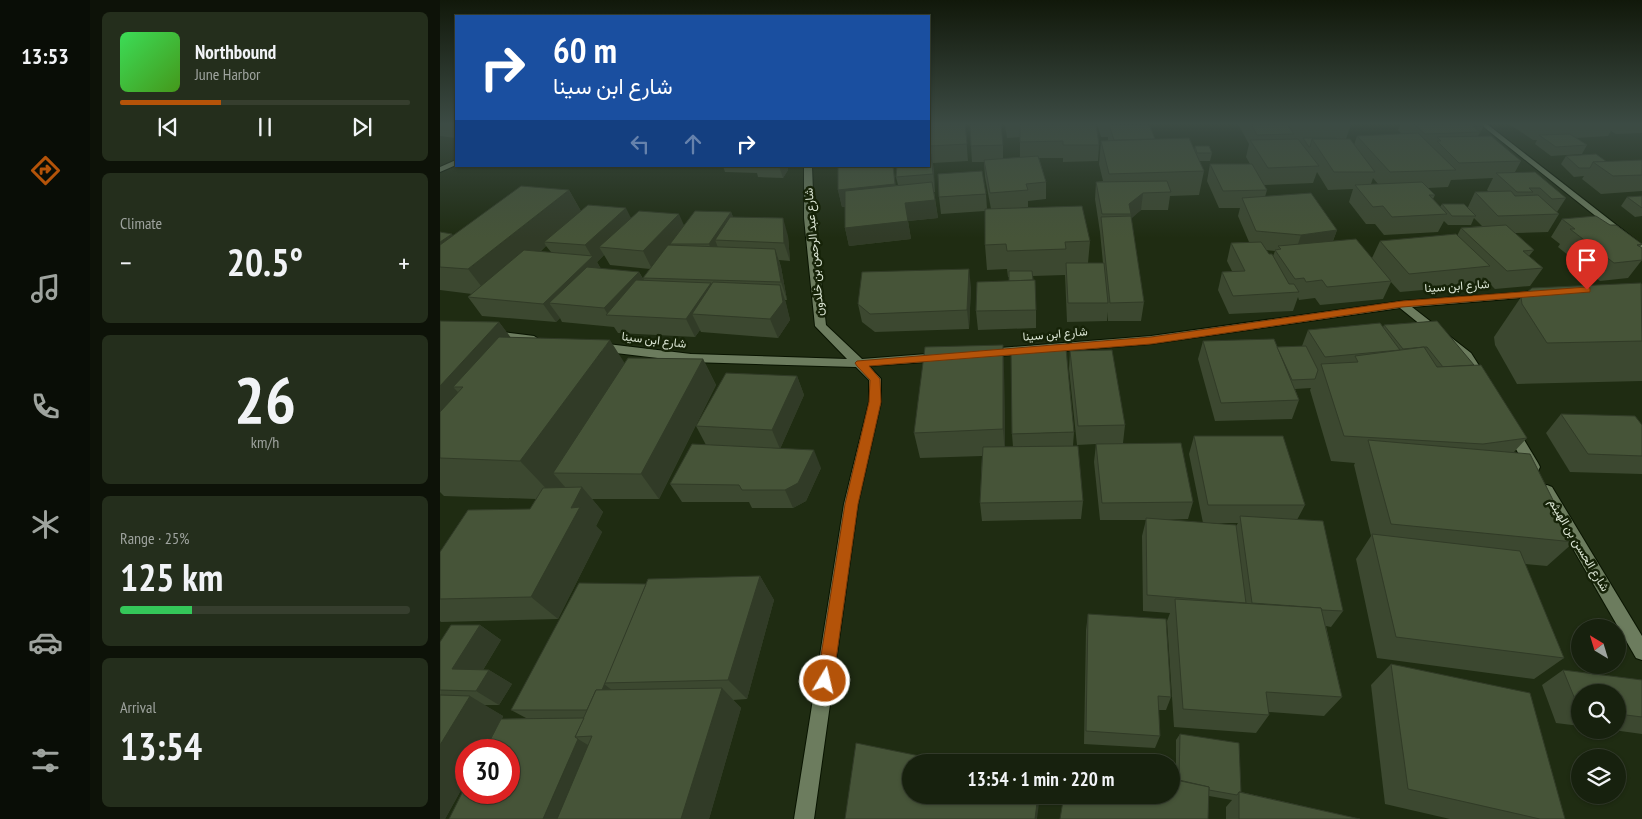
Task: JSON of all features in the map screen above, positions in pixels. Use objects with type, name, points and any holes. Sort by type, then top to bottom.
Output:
[{"type":"street","points":[[440,170],[455,162]]},
{"type":"street","points":[[1531,162],[1642,250]]},
{"type":"street","name":"شارع عبد الرحمن بن خلدون","points":[[804,819],[851,504],[875,402],[875,379],[861,363],[821,326],[809,218],[808,167]]},
{"type":"street","name":"شارع ابن سينا","points":[[972,355],[1151,340],[1402,304],[1546,293]]},
{"type":"street","points":[[1402,304],[1467,356],[1487,389]]},
{"type":"street","points":[[479,333],[546,341]]},
{"type":"street","name":"شارع ابن سينا","points":[[585,346],[691,358],[861,363],[952,356]]},
{"type":"street","name":"شارع الحسن بن الهيثم","points":[[1507,423],[1642,652]]},
{"type":"building","points":[[930,162],[932,162],[933,174],[896,177],[897,167],[930,167]]},
{"type":"building","points":[[984,162],[1040,162],[1046,182],[1026,184],[1028,190],[990,193]]},
{"type":"building","points":[[1106,162],[1200,162],[1204,171],[1109,174]]},
{"type":"building","points":[[1264,162],[1316,162],[1319,166],[1268,168]]},
{"type":"building","points":[[1327,162],[1368,162],[1375,172],[1334,172]]},
{"type":"building","points":[[1381,162],[1448,162],[1456,170],[1390,172]]},
{"type":"building","points":[[1573,162],[1593,162],[1590,168],[1579,168]]},
{"type":"building","points":[[1593,162],[1642,162],[1642,175],[1613,176]]},
{"type":"building","points":[[1210,164],[1252,164],[1267,190],[1223,191]]},
{"type":"building","points":[[838,167],[893,167],[895,184],[838,190]]},
{"type":"building","points":[[982,171],[986,194],[939,197],[938,174]]},
{"type":"building","points":[[1535,172],[1566,198],[1552,199],[1540,188],[1529,188],[1533,192],[1517,192],[1496,173]]},
{"type":"building","points":[[1167,181],[1171,192],[1143,193],[1129,204],[1131,214],[1102,214],[1096,182]]},
{"type":"building","points":[[932,182],[935,200],[905,203],[908,221],[845,228],[845,191]]},
{"type":"building","points":[[1422,182],[1435,195],[1429,195],[1447,214],[1392,217],[1383,206],[1373,207],[1355,185]]},
{"type":"building","points":[[521,186],[569,190],[468,269],[440,267],[440,245]]},
{"type":"building","points":[[1511,191],[1515,196],[1538,195],[1559,214],[1498,216],[1475,192]]},
{"type":"building","points":[[1311,193],[1337,230],[1301,235],[1256,231],[1242,198]]},
{"type":"building","points":[[1642,196],[1642,208],[1627,197]]},
{"type":"building","points":[[1442,204],[1464,204],[1476,216],[1452,216]]},
{"type":"building","points":[[588,205],[626,208],[585,245],[544,242]]},
{"type":"building","points":[[1082,206],[1090,241],[1065,242],[1066,249],[1007,251],[1006,244],[985,245],[985,209]]},
{"type":"building","points":[[639,211],[679,214],[643,251],[599,247]]},
{"type":"building","points":[[695,211],[731,212],[709,244],[670,244]]},
{"type":"building","points":[[1131,216],[1144,302],[1110,303],[1101,217]]},
{"type":"building","points":[[1596,216],[1610,225],[1616,225],[1642,244],[1637,245],[1642,248],[1642,260],[1614,263],[1570,229],[1575,229],[1562,219]]},
{"type":"building","points":[[730,217],[783,218],[784,243],[715,240]]},
{"type":"building","points":[[1506,225],[1534,250],[1523,251],[1543,268],[1507,271],[1461,228]]},
{"type":"building","points":[[440,232],[452,234],[440,242]]},
{"type":"building","points":[[1456,234],[1490,266],[1409,274],[1380,241]]},
{"type":"building","points":[[1356,239],[1391,281],[1327,287],[1322,280],[1306,282],[1304,278],[1295,279],[1275,250],[1281,249],[1278,246]]},
{"type":"building","points":[[1261,242],[1269,254],[1272,254],[1289,284],[1294,284],[1299,292],[1233,296],[1222,272],[1245,271],[1231,243]]},
{"type":"building","points":[[668,245],[775,249],[781,282],[643,278]]},
{"type":"building","points":[[524,250],[593,256],[543,304],[468,297]]},
{"type":"building","points":[[1066,263],[1104,263],[1108,303],[1068,303]]},
{"type":"building","points":[[587,267],[639,272],[604,308],[549,303]]},
{"type":"building","points":[[969,269],[967,310],[870,314],[858,304],[862,272]]},
{"type":"building","points":[[1009,271],[1032,271],[1033,280],[1009,281]]},
{"type":"building","points":[[636,280],[711,283],[686,319],[606,315]]},
{"type":"building","points":[[1035,280],[1036,310],[976,311],[977,282]]},
{"type":"building","points":[[713,282],[780,285],[783,302],[770,319],[692,314]]},
{"type":"building","points":[[1641,283],[1642,341],[1547,343],[1522,304],[1521,297],[1532,288]]},
{"type":"building","points":[[440,321],[499,322],[440,386]]},
{"type":"building","points":[[1437,321],[1474,365],[1443,367],[1427,347],[1403,349],[1384,325]]},
{"type":"building","points":[[1380,323],[1400,350],[1325,357],[1308,330]]},
{"type":"building","points":[[499,337],[610,340],[520,461],[440,458],[440,412],[463,387],[453,387]]},
{"type":"building","points":[[1274,339],[1299,400],[1221,403],[1203,341]]},
{"type":"building","points":[[1003,345],[1003,429],[914,433],[925,347]]},
{"type":"building","points":[[1306,346],[1318,370],[1315,379],[1292,380],[1277,347]]},
{"type":"building","points":[[1424,347],[1437,367],[1481,365],[1527,438],[1483,444],[1344,436],[1321,364],[1358,362],[1355,356]]},
{"type":"building","points":[[1066,349],[1074,432],[1012,434],[1011,351]]},
{"type":"building","points":[[1112,350],[1125,425],[1078,426],[1070,351]]},
{"type":"building","points":[[628,358],[703,359],[641,474],[553,473]]},
{"type":"building","points":[[726,373],[797,376],[772,430],[696,426]]},
{"type":"building","points":[[1561,414],[1635,416],[1642,425],[1642,456],[1588,454]]},
{"type":"building","points":[[1194,436],[1283,436],[1305,505],[1208,505]]},
{"type":"building","points":[[1368,440],[1530,454],[1574,542],[1391,524]]},
{"type":"building","points":[[1181,443],[1193,502],[1102,503],[1096,444]]},
{"type":"building","points":[[692,444],[814,450],[798,483],[785,490],[742,490],[739,485],[670,484]]},
{"type":"building","points":[[1078,446],[1083,501],[980,503],[983,447]]},
{"type":"building","points":[[582,487],[571,508],[580,507],[531,597],[440,599],[440,552],[468,510],[530,509],[543,488]]},
{"type":"building","points":[[1240,516],[1323,521],[1343,611],[1252,603]]},
{"type":"building","points":[[1146,518],[1236,525],[1246,603],[1147,595]]},
{"type":"building","points":[[1372,534],[1520,551],[1564,658],[1396,637]]},
{"type":"building","points":[[760,576],[728,680],[604,683],[648,579]]},
{"type":"building","points":[[579,583],[646,584],[602,690],[596,690],[587,710],[511,710]]},
{"type":"building","points":[[1175,599],[1321,608],[1342,697],[1266,692],[1269,715],[1183,709]]},
{"type":"building","points":[[1088,614],[1166,619],[1171,697],[1158,696],[1160,736],[1086,731]]},
{"type":"building","points":[[451,625],[480,625],[452,669],[489,670],[476,691],[440,690],[440,642]]},
{"type":"building","points":[[1391,664],[1530,693],[1565,819],[1540,819],[1408,789]]},
{"type":"building","points":[[1563,670],[1571,671],[1571,674],[1595,674],[1642,680],[1642,717],[1626,715],[1626,684],[1571,684],[1571,690]]},
{"type":"building","points":[[722,688],[681,819],[557,819],[592,736],[575,737],[596,690]]},
{"type":"building","points":[[440,695],[470,696],[440,745]]},
{"type":"building","points":[[584,718],[575,737],[578,739],[543,819],[449,819],[456,804],[520,804],[520,739],[491,739],[501,719]]},
{"type":"building","points":[[1180,734],[1239,743],[1241,792],[1237,795],[1209,790],[1209,787],[1180,780]]},
{"type":"building","points":[[856,743],[910,754],[902,754],[902,804],[1037,804],[1035,819],[845,819]]},
{"type":"building","points":[[1180,781],[1209,787],[1208,819],[1060,819],[1062,804],[1180,804]]},
{"type":"building","points":[[1239,792],[1360,819],[1239,819]]},
{"type":"route","points":[[825,681],[851,504],[875,402],[875,379],[861,363],[1151,340],[1402,304],[1587,290]]}]
